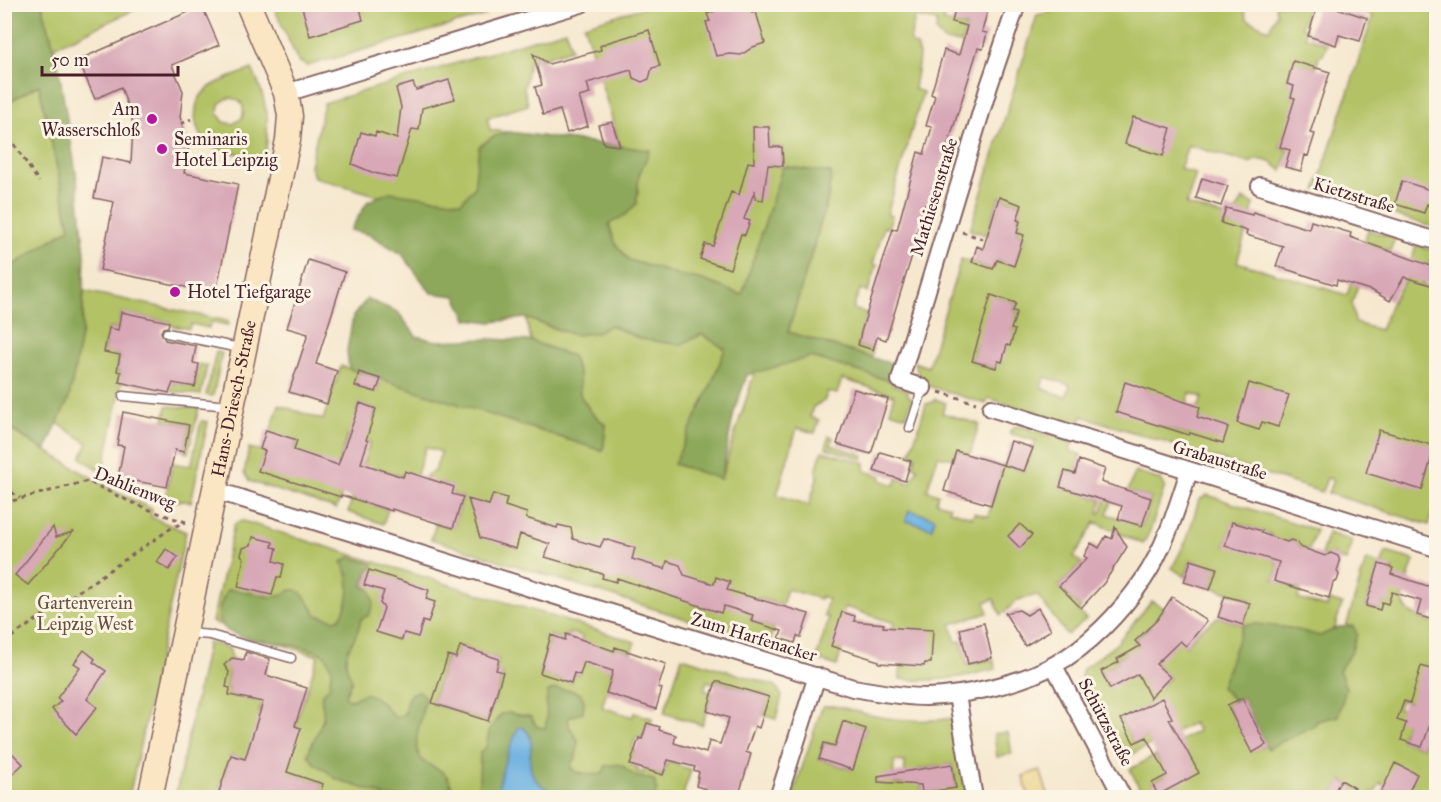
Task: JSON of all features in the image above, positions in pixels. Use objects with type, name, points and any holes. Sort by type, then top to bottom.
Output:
[{"type":"main road","name":"Hans-Driesch-Straße","points":[[150,798],[184,633],[196,525],[214,490],[288,140],[290,116],[286,93],[248,4]]},
{"type":"street","points":[[286,93],[581,4]]},
{"type":"street","name":"Mathiesenstraße","points":[[923,388],[900,380],[945,227],[1017,4]]},
{"type":"street","name":"Kietzstraße","points":[[1260,186],[1437,241]]},
{"type":"street","name":"Grabaustraße","points":[[991,408],[1437,548]]},
{"type":"street","name":"Zum Harfenacker","points":[[214,490],[853,688],[925,697],[957,695],[1007,684],[1054,666],[1089,640],[1117,614],[1144,579],[1172,523],[1189,471]]},
{"type":"street","name":"Schützstraße","points":[[1054,666],[1123,798]]},
{"type":"street","points":[[778,798],[817,676]]},
{"type":"street","points":[[957,695],[974,798]]},
{"type":"lane","points":[[167,333],[244,349]]},
{"type":"lane","points":[[910,428],[923,388]]},
{"type":"lane","points":[[123,396],[232,407]]},
{"type":"lane","points":[[184,633],[210,635],[291,658]]},
{"type":"path","points":[[181,124],[191,119]]},
{"type":"path","points":[[4,129],[39,182]]},
{"type":"path","points":[[945,227],[986,240]]},
{"type":"path","points":[[923,388],[991,408]]},
{"type":"path","name":"Dahlienweg","points":[[4,503],[88,480],[112,494],[156,513],[196,525]]},
{"type":"path","points":[[4,487],[21,498]]},
{"type":"path","points":[[4,642],[173,527],[196,525]]},
{"type":"path","points":[[4,709],[8,706]]},
{"type":"green space","points":[[5,4],[42,5],[57,59],[77,179],[85,254],[82,330],[69,398],[45,451],[5,425],[5,271],[70,228],[39,85],[5,104]]},
{"type":"green space","points":[[42,4],[145,5],[54,47]]},
{"type":"green space","points":[[482,4],[486,15],[307,66],[298,61],[273,5]]},
{"type":"green space","points":[[652,5],[947,5],[943,22],[967,27],[962,43],[944,41],[936,32],[937,21],[915,17],[910,40],[917,46],[919,55],[914,89],[923,92],[887,214],[892,216],[888,228],[884,227],[873,264],[877,265],[868,292],[860,289],[853,309],[867,313],[858,345],[873,350],[871,358],[788,332],[828,198],[831,173],[740,303],[314,177],[310,166],[324,103],[566,30],[571,49],[529,62],[524,88],[528,105],[487,118],[490,130],[620,146],[584,25]],"holes":[[[754,127],[769,128],[770,147],[782,147],[783,166],[760,164]]]},
{"type":"green space","points":[[1076,5],[1243,5],[1247,19],[1269,30],[1277,13],[1275,5],[1308,5],[1301,27],[1306,29],[1305,37],[1327,44],[1323,55],[1319,56],[1316,68],[1293,62],[1287,84],[1294,86],[1291,97],[1307,102],[1288,123],[1280,147],[1288,150],[1282,171],[1266,161],[1258,160],[1249,163],[1188,145],[1180,169],[1196,174],[1186,205],[1224,216],[1222,223],[1231,226],[1243,199],[1254,204],[1237,262],[1347,295],[1368,230],[1395,238],[1390,251],[1372,245],[1352,303],[1355,323],[1380,330],[1391,303],[1406,279],[1416,245],[1435,251],[1422,285],[1432,288],[1428,299],[1436,302],[1436,502],[1429,525],[1328,493],[1333,480],[1327,478],[1322,492],[1082,416],[1078,427],[988,398],[986,404],[922,384],[914,362],[928,367],[961,259],[993,269],[997,260],[1014,265],[1024,235],[1017,233],[1020,222],[1017,220],[1022,204],[999,197],[987,235],[970,230],[1037,15]],"holes":[[[991,296],[1016,303],[1013,311],[1017,312],[1015,317]],[[997,325],[1014,330],[993,340]],[[978,341],[1002,362],[998,361],[995,368],[972,361]],[[1045,377],[1070,385],[1066,397],[1041,388]],[[1190,393],[1202,397],[1189,435],[1164,427],[1171,404],[1187,403]]]},
{"type":"green space","points":[[1336,5],[1436,5],[1436,228],[1316,190],[1373,16]]},
{"type":"green space","points":[[252,69],[266,112],[265,158],[229,152],[210,146],[199,133],[196,123],[198,100],[204,92],[220,81]],"holes":[[[228,98],[236,99],[243,106],[242,118],[233,124],[224,122],[218,114],[219,104]]]},
{"type":"green space","points":[[39,84],[70,228],[5,271],[5,104]]},
{"type":"green space","points":[[509,132],[650,150],[639,175],[637,203],[627,214],[609,224],[615,243],[629,260],[703,280],[742,295],[783,166],[831,173],[828,198],[788,332],[899,366],[894,382],[811,357],[747,375],[734,412],[721,479],[674,464],[725,349],[702,334],[680,345],[641,339],[611,325],[596,333],[574,335],[526,318],[491,322],[467,319],[456,296],[431,293],[402,254],[370,235],[350,230],[368,201],[390,192],[461,202],[474,188],[479,147],[492,137]]},
{"type":"green space","points":[[84,291],[228,321],[228,325],[210,322],[209,328],[191,324],[189,329],[173,326],[169,322],[121,313],[118,330],[109,328],[104,351],[120,355],[117,371],[121,372],[122,382],[103,472],[81,458],[88,443],[57,423],[69,398],[82,330]]},
{"type":"green space","points":[[367,299],[398,312],[416,336],[437,341],[488,339],[531,341],[572,356],[579,375],[580,395],[590,411],[606,425],[603,451],[349,369],[347,351],[353,316]]},
{"type":"green space","points":[[526,318],[558,330],[577,334],[610,325],[638,338],[680,345],[702,334],[726,349],[711,385],[721,478],[764,343],[894,382],[893,385],[908,390],[908,395],[912,399],[906,416],[890,411],[894,395],[842,379],[837,394],[827,392],[825,400],[813,407],[810,417],[819,420],[815,433],[797,428],[777,495],[809,505],[822,451],[865,463],[865,471],[881,476],[880,480],[895,485],[897,479],[911,483],[918,468],[913,466],[916,456],[910,454],[926,404],[935,399],[946,403],[942,413],[979,424],[970,455],[956,451],[953,459],[938,456],[927,490],[938,494],[936,502],[950,506],[949,510],[972,517],[974,513],[988,517],[1003,465],[1024,471],[1036,441],[1009,433],[1014,427],[1020,426],[1072,442],[1070,451],[1081,455],[1075,474],[1065,471],[1060,487],[1102,500],[1098,513],[1101,513],[1109,490],[1115,492],[1107,514],[1142,526],[1151,498],[1128,491],[1135,472],[1161,480],[1165,486],[1150,531],[1143,544],[1095,522],[1074,557],[1082,563],[1059,586],[1081,608],[1078,611],[1086,619],[1067,635],[1037,595],[1018,600],[1001,615],[994,599],[985,602],[988,613],[951,624],[956,642],[961,641],[967,665],[993,659],[996,669],[960,677],[924,680],[900,679],[902,649],[893,628],[894,623],[845,607],[842,649],[837,666],[816,659],[829,618],[824,616],[828,599],[821,596],[820,599],[787,589],[782,605],[758,598],[751,621],[774,628],[769,645],[431,539],[436,523],[453,528],[463,497],[452,494],[453,487],[438,482],[423,485],[427,475],[435,471],[441,452],[426,447],[415,480],[375,468],[364,502],[388,510],[383,524],[348,512],[370,442],[348,435],[338,465],[341,497],[336,509],[249,481],[244,473],[249,448],[265,451],[259,471],[293,454],[297,441],[270,432],[279,405],[323,420],[341,366],[359,372],[356,386],[376,392],[381,379],[603,451],[606,425],[590,411],[580,395],[579,375],[572,356],[531,341]],"holes":[[[360,404],[376,409],[373,420],[356,414]]]},
{"type":"green space","points":[[216,352],[222,353],[213,396],[206,395]]},
{"type":"green space","points":[[199,364],[207,366],[201,395],[170,391],[172,383],[195,387]]},
{"type":"green space","points":[[167,406],[199,408],[188,453],[184,452],[189,425],[164,420]]},
{"type":"green space","points":[[201,421],[208,422],[191,502],[171,500],[166,495],[172,463],[191,466]]},
{"type":"green space","name":"Gartenverein Leipzig West","points":[[4,426],[114,491],[152,509],[151,517],[186,532],[129,797],[5,797]]},
{"type":"green space","points":[[829,436],[833,437],[831,445],[864,455],[863,459],[826,448]]},
{"type":"green space","points":[[1207,495],[1316,530],[1309,550],[1291,540],[1286,543],[1276,562],[1278,566],[1274,580],[1300,589],[1298,599],[1327,607],[1329,600],[1342,604],[1328,650],[1221,687],[1235,701],[1227,705],[1253,752],[1266,745],[1268,749],[1331,677],[1366,560],[1379,564],[1366,606],[1379,610],[1382,602],[1388,603],[1386,590],[1393,569],[1381,565],[1386,552],[1414,560],[1403,601],[1411,614],[1436,624],[1436,797],[1412,797],[1380,783],[1375,793],[1372,791],[1368,797],[1349,797],[1355,788],[1342,780],[1333,794],[1338,797],[1144,797],[1130,769],[1156,755],[1160,763],[1164,762],[1170,773],[1152,783],[1158,794],[1180,783],[1180,741],[1198,731],[1193,723],[1124,758],[1081,676],[1083,669],[1116,644],[1152,601],[1164,608],[1161,615],[1170,633],[1186,646],[1198,632],[1218,617],[1243,625],[1250,600],[1211,587],[1216,568],[1191,560],[1185,577],[1172,568],[1187,539],[1199,500]],"holes":[[[1233,522],[1271,534],[1271,536],[1225,546]],[[1149,627],[1158,636],[1157,663],[1135,641]],[[1124,655],[1110,688],[1101,672],[1119,662],[1117,658]],[[1158,666],[1170,678],[1147,692],[1153,672]],[[1401,700],[1426,708],[1430,726],[1422,747],[1401,740],[1406,723],[1401,709],[1398,708]],[[1152,703],[1165,728],[1134,743],[1121,720]]]},
{"type":"green space","points":[[243,521],[635,642],[631,652],[615,647],[608,669],[613,671],[602,707],[633,717],[634,713],[652,718],[651,725],[647,724],[642,739],[636,737],[632,748],[635,750],[631,765],[643,773],[645,769],[663,775],[668,762],[691,770],[683,795],[691,797],[319,797],[323,784],[231,755],[218,795],[226,797],[175,798],[208,642],[229,648],[232,658],[226,664],[229,672],[226,687],[230,688],[229,695],[256,701],[262,695],[259,715],[295,726],[318,656],[212,622],[234,525]],"holes":[[[566,634],[582,636],[580,675],[574,673],[571,683],[540,673],[551,635],[565,640]],[[460,646],[499,659],[496,670],[503,673],[488,721],[432,703],[447,656],[456,658]]]},
{"type":"green space","points":[[1328,533],[1353,541],[1346,561],[1333,553],[1326,556],[1321,555]]},
{"type":"green space","points":[[350,557],[373,564],[363,586],[370,590],[374,603],[369,615],[361,619],[347,654],[346,661],[352,680],[345,695],[349,700],[368,694],[381,702],[396,718],[402,716],[406,710],[406,703],[410,695],[419,691],[425,697],[417,739],[419,755],[423,761],[446,775],[457,797],[389,797],[336,779],[315,764],[308,755],[323,718],[322,694],[329,687],[332,670],[326,656],[302,647],[240,636],[224,628],[219,620],[220,606],[227,590],[274,597],[296,590],[305,597],[317,615],[335,620],[340,618],[349,590],[349,582],[342,562]]},
{"type":"green space","points":[[1256,624],[1290,628],[1320,636],[1339,627],[1353,626],[1357,634],[1351,653],[1339,670],[1346,688],[1338,716],[1317,721],[1315,725],[1268,749],[1242,698],[1235,701],[1221,687],[1243,625]]},
{"type":"green space","points":[[682,657],[776,686],[782,696],[776,719],[763,715],[768,697],[717,681],[715,684],[707,681],[704,690],[713,693],[702,725],[664,713]]},
{"type":"green space","points":[[554,689],[571,690],[581,694],[584,701],[583,712],[568,718],[569,726],[578,740],[576,758],[572,762],[571,769],[586,774],[602,774],[606,766],[621,765],[640,778],[654,780],[657,791],[653,797],[475,798],[479,782],[480,753],[486,747],[490,728],[501,714],[509,713],[531,717],[537,727],[545,728],[548,692]]},
{"type":"green space","points":[[824,706],[837,706],[875,716],[905,720],[954,718],[967,795],[954,798],[849,798],[842,795],[841,798],[792,798]],"holes":[[[843,722],[866,729],[852,770],[819,759],[824,743],[835,746]],[[894,761],[905,762],[904,784],[893,783]],[[952,764],[956,787],[922,793],[919,769]]]},
{"type":"green space","points":[[1008,732],[1012,754],[997,757],[994,734]]},
{"type":"sand","points":[[1040,770],[1049,797],[1029,797],[1023,776]]},
{"type":"water","points":[[909,510],[935,518],[932,528],[906,521]]},
{"type":"water","points":[[522,727],[529,734],[531,742],[530,760],[535,779],[546,788],[564,797],[498,797],[505,762],[518,728]]},
{"type":"building","points":[[301,4],[359,4],[363,20],[310,36]]},
{"type":"building","points":[[728,4],[749,4],[752,13],[756,12],[765,43],[741,55],[716,56],[706,22],[710,21],[707,14]]},
{"type":"building","points":[[956,4],[987,12],[982,32],[987,33],[983,49],[978,48],[929,206],[925,205],[916,235],[918,236],[886,340],[877,337],[873,350],[858,345],[861,332],[893,229],[897,230],[918,152],[924,154],[932,127],[926,126],[935,96],[931,94],[944,50],[959,55],[967,26],[952,22]]},
{"type":"building","points":[[1318,4],[1325,4],[1367,18],[1360,41],[1339,35],[1336,45],[1308,36]]},
{"type":"building","name":"Seminaris Hotel Leipzig","points":[[202,6],[219,45],[172,65],[183,91],[180,117],[189,146],[184,173],[238,184],[216,293],[100,270],[114,202],[94,198],[102,157],[131,163],[133,128],[121,87],[95,99],[78,60]]},
{"type":"building","points":[[649,30],[660,66],[652,68],[649,79],[642,82],[633,78],[631,70],[587,83],[590,94],[579,97],[588,126],[567,133],[560,110],[543,115],[535,87],[542,85],[533,54],[549,64],[601,50],[600,46],[606,43]]},
{"type":"building","points":[[1293,61],[1330,72],[1310,133],[1315,134],[1308,156],[1305,155],[1301,171],[1285,167],[1290,150],[1280,147],[1295,98],[1291,97],[1294,86],[1287,84]]},
{"type":"building","points":[[449,80],[455,99],[422,108],[419,130],[412,129],[397,178],[374,173],[352,164],[361,132],[375,136],[376,132],[397,139],[401,107],[396,88],[413,83],[416,90]]},
{"type":"building","points":[[1133,117],[1171,128],[1163,156],[1125,144]]},
{"type":"building","points":[[612,122],[620,146],[604,144],[598,125]]},
{"type":"building","points":[[753,127],[769,127],[770,147],[782,147],[783,166],[768,165],[763,200],[755,199],[755,190],[744,219],[750,221],[745,235],[741,234],[730,269],[700,259],[705,244],[713,246],[731,192],[739,195],[748,162],[754,163]]},
{"type":"building","points":[[1202,178],[1228,186],[1221,206],[1196,198]]},
{"type":"building","points":[[1402,181],[1437,192],[1437,208],[1427,204],[1424,213],[1395,204]]},
{"type":"building","points":[[999,197],[1022,205],[1017,220],[1020,221],[1017,233],[1024,235],[1014,266],[997,260],[993,269],[972,262],[977,246],[983,249]]},
{"type":"building","points":[[1226,208],[1252,215],[1253,212],[1309,229],[1311,221],[1351,233],[1350,237],[1437,268],[1437,287],[1404,277],[1390,301],[1373,291],[1337,280],[1336,285],[1276,266],[1283,246],[1246,235],[1247,231],[1221,223]]},
{"type":"building","points":[[308,260],[345,272],[316,364],[337,371],[327,404],[289,392],[308,334],[287,328]]},
{"type":"building","points":[[991,295],[1016,303],[1013,311],[1017,312],[1011,329],[1015,330],[1010,346],[1007,345],[1002,362],[998,361],[996,368],[972,361]]},
{"type":"building","points":[[121,312],[169,322],[168,327],[163,328],[161,332],[165,340],[196,346],[193,363],[199,364],[195,387],[173,383],[169,393],[119,382],[121,372],[117,371],[120,355],[104,352],[109,328],[118,330]]},
{"type":"building","points":[[359,372],[381,379],[376,392],[355,386]]},
{"type":"building","points":[[1125,382],[1200,407],[1197,417],[1228,427],[1223,443],[1116,412]]},
{"type":"building","points":[[1249,383],[1289,395],[1278,427],[1262,422],[1259,430],[1237,423]]},
{"type":"building","points":[[854,389],[888,399],[871,454],[837,444]]},
{"type":"building","points":[[360,403],[376,409],[361,463],[403,477],[405,471],[454,487],[452,494],[463,497],[453,528],[258,471],[265,451],[260,449],[266,430],[297,440],[294,450],[338,465]]},
{"type":"building","points":[[123,412],[189,425],[184,452],[175,450],[167,487],[118,478],[124,446],[117,445]]},
{"type":"building","points":[[1379,430],[1435,446],[1422,490],[1366,473]]},
{"type":"building","points":[[1011,441],[1033,448],[1024,471],[1003,465]]},
{"type":"building","points":[[956,451],[1003,465],[991,505],[944,491]]},
{"type":"building","points":[[880,452],[911,461],[905,481],[874,471]]},
{"type":"building","points":[[1079,460],[1105,469],[1101,482],[1151,498],[1142,526],[1118,519],[1122,506],[1060,487],[1065,471],[1075,474]]},
{"type":"building","points":[[493,494],[507,498],[505,506],[527,513],[526,518],[557,528],[558,525],[571,528],[573,539],[600,547],[604,539],[635,548],[632,559],[665,569],[667,561],[680,565],[684,575],[714,584],[716,577],[730,582],[727,590],[809,614],[801,637],[797,636],[795,643],[779,638],[782,631],[751,621],[753,615],[724,606],[721,613],[617,578],[616,582],[602,578],[603,574],[545,557],[550,544],[520,534],[516,549],[480,538],[468,499],[489,505]]},
{"type":"building","points":[[1232,522],[1287,542],[1291,540],[1297,542],[1300,547],[1325,556],[1331,553],[1338,556],[1339,575],[1337,581],[1333,583],[1329,598],[1274,581],[1279,562],[1225,546]]},
{"type":"building","points":[[1020,524],[1032,535],[1020,548],[1008,536]]},
{"type":"building","points":[[53,527],[56,537],[73,532],[28,585],[15,575]]},
{"type":"building","points":[[1115,527],[1127,547],[1104,583],[1081,608],[1059,586],[1087,558],[1084,556],[1091,543],[1099,548],[1106,536],[1112,539]]},
{"type":"building","points":[[253,537],[273,542],[272,547],[277,548],[274,561],[284,564],[281,578],[277,577],[272,595],[238,587],[244,558],[241,555],[243,548],[251,545]]},
{"type":"building","points":[[166,549],[178,557],[169,570],[157,562]]},
{"type":"building","points":[[1191,560],[1217,568],[1210,590],[1184,582]]},
{"type":"building","points":[[1379,564],[1393,568],[1391,574],[1437,589],[1437,615],[1432,613],[1430,619],[1417,615],[1421,601],[1392,592],[1388,604],[1382,602],[1380,610],[1366,606]]},
{"type":"building","points":[[369,570],[429,590],[426,599],[435,602],[428,623],[423,621],[418,637],[404,633],[402,640],[376,632],[384,608],[380,603],[384,591],[364,585]]},
{"type":"building","points":[[1225,596],[1250,603],[1243,625],[1218,617]]},
{"type":"building","points":[[1172,597],[1207,621],[1186,646],[1180,641],[1156,664],[1170,677],[1150,698],[1138,674],[1110,689],[1101,671],[1119,662],[1117,659],[1140,646],[1135,641],[1157,620]]},
{"type":"building","points":[[1038,608],[1051,630],[1025,646],[1005,613],[1019,610],[1027,615]]},
{"type":"building","points":[[842,612],[855,616],[854,621],[884,624],[883,627],[933,630],[931,663],[925,663],[924,666],[879,663],[879,661],[831,646]]},
{"type":"building","points":[[984,623],[992,658],[968,664],[960,629]]},
{"type":"building","points":[[566,634],[614,651],[615,647],[666,664],[658,687],[662,689],[656,709],[606,693],[613,671],[584,662],[580,675],[574,673],[571,683],[540,673],[551,635],[565,640]]},
{"type":"building","points":[[460,646],[499,659],[496,670],[503,672],[488,721],[432,703],[448,655],[456,658]]},
{"type":"building","points":[[84,650],[95,659],[93,662],[106,671],[87,699],[97,707],[76,734],[52,709],[61,701],[57,698],[80,667],[74,663]]},
{"type":"building","points":[[246,652],[270,659],[266,675],[307,688],[295,726],[301,728],[287,772],[323,784],[319,798],[226,798],[218,795],[231,755],[245,759],[263,702],[229,695],[230,688],[226,687],[229,672],[224,665],[232,658],[244,660]]},
{"type":"building","points":[[1421,666],[1437,671],[1437,705],[1422,747],[1401,740],[1406,723],[1397,720],[1404,701],[1410,703]]},
{"type":"building","points":[[716,681],[769,697],[759,728],[755,726],[746,752],[751,754],[738,798],[723,798],[705,792],[706,789],[696,786],[699,772],[694,770],[695,767],[668,760],[663,775],[630,765],[647,723],[660,727],[659,730],[676,735],[674,743],[706,753],[709,741],[720,744],[729,718],[707,711]]},
{"type":"building","points":[[1162,698],[1172,718],[1169,719],[1199,773],[1158,795],[1152,783],[1167,775],[1147,737],[1134,743],[1121,719]]},
{"type":"building","points":[[1242,698],[1266,745],[1252,753],[1227,705]]},
{"type":"building","points":[[843,721],[866,729],[853,770],[819,759],[824,743],[835,746]]},
{"type":"building","points":[[4,745],[23,764],[4,782]]},
{"type":"building","points":[[1395,763],[1417,774],[1406,798],[1378,798]]},
{"type":"building","points":[[952,764],[956,788],[922,793],[921,785],[878,782],[878,776]]},
{"type":"building","points":[[1341,780],[1355,788],[1349,798],[1331,798]]},
{"type":"place","name":"Am Wasserschloß","points":[[152,119]]},
{"type":"place","name":"Seminaris Hotel Leipzig","points":[[162,149]]},
{"type":"place","name":"Hotel Tiefgarage","points":[[175,292]]}]
